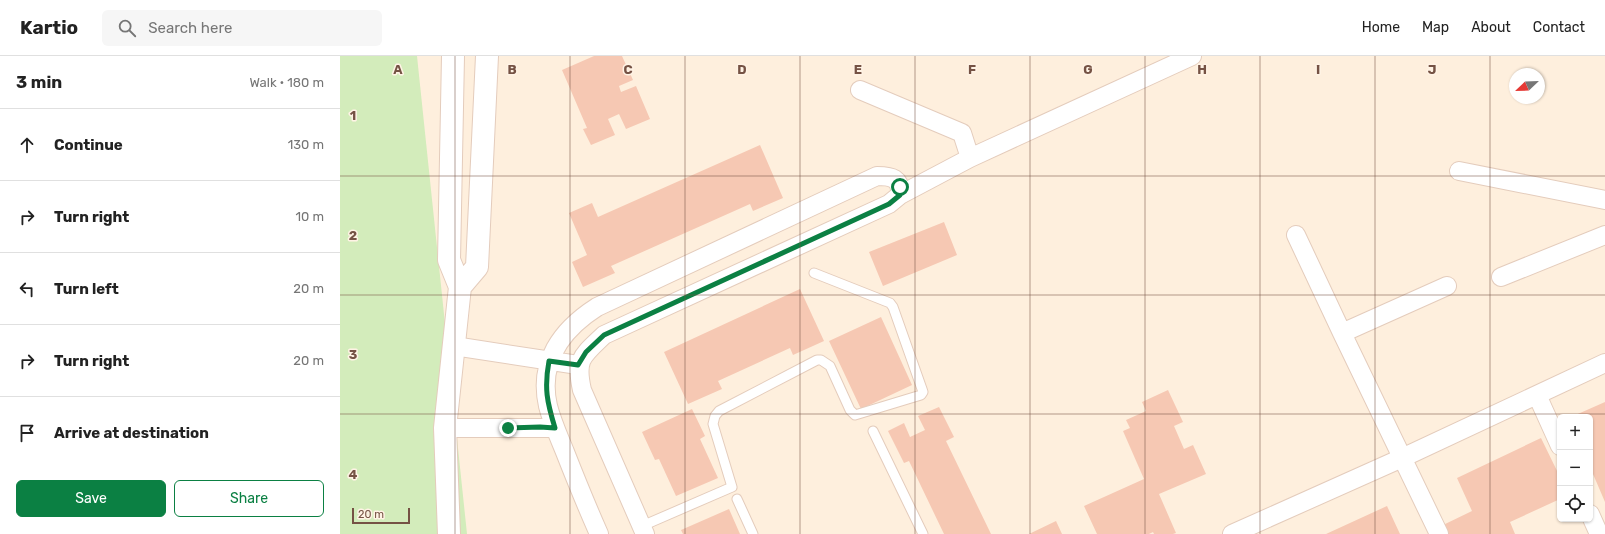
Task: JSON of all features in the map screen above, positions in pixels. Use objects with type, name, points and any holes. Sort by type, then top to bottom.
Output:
[{"type":"street","points":[[449,534],[444,428],[460,287],[449,260],[453,56]]},
{"type":"street","points":[[460,287],[477,267],[487,56]]},
{"type":"street","points":[[644,530],[582,390],[579,376],[578,365],[586,352],[604,335],[889,204],[900,195],[970,158],[1192,56]]},
{"type":"street","points":[[860,90],[962,133],[970,158]]},
{"type":"street","points":[[1460,171],[1605,200]]},
{"type":"street","points":[[599,534],[581,494],[547,428],[548,406],[542,360],[564,334],[579,318],[597,307],[877,176],[888,176],[895,179],[900,187],[900,195]]},
{"type":"street","points":[[1501,277],[1605,235]]},
{"type":"street","points":[[1296,236],[1439,534]]},
{"type":"street","points":[[1342,333],[1447,286]]},
{"type":"street","points":[[454,346],[578,365]]},
{"type":"street","points":[[1242,532],[1605,363]]},
{"type":"street","points":[[1537,394],[1557,439]]},
{"type":"street","points":[[444,428],[547,428]]},
{"type":"street","points":[[1593,521],[1599,534]]},
{"type":"lane","points":[[644,530],[732,487],[713,424],[715,416],[719,411],[817,360],[821,360],[830,366],[850,410],[855,415],[921,395],[923,392],[894,307],[890,303],[814,274]]},
{"type":"lane","points":[[873,431],[923,534]]},
{"type":"lane","points":[[737,499],[753,534]]},
{"type":"green space","points":[[340,56],[417,56],[467,534],[340,534]]},
{"type":"building","points":[[594,56],[622,56],[633,80],[619,86],[621,92],[636,86],[650,119],[626,129],[619,114],[608,119],[615,135],[591,145],[583,129],[587,128],[562,70]]},
{"type":"building","points":[[760,145],[783,198],[753,211],[750,204],[611,266],[615,273],[583,287],[572,262],[587,255],[569,213],[592,203],[598,217]]},
{"type":"building","points":[[944,222],[957,255],[883,286],[869,252]]},
{"type":"building","points":[[800,289],[824,341],[793,355],[790,348],[718,381],[722,389],[688,404],[664,352]]},
{"type":"building","points":[[881,317],[912,385],[861,409],[829,341]]},
{"type":"building","points":[[1168,390],[1183,422],[1174,426],[1184,449],[1193,445],[1206,474],[1159,494],[1176,533],[1154,534],[1153,532],[1149,534],[1097,534],[1084,506],[1144,479],[1123,431],[1130,428],[1126,420],[1146,411],[1142,402]]},
{"type":"building","points":[[1605,402],[1605,502],[1593,474],[1593,414],[1578,414]]},
{"type":"building","points":[[939,407],[954,437],[946,441],[991,534],[944,534],[909,461],[904,463],[888,431],[904,423],[910,437],[925,430],[918,416]]},
{"type":"building","points":[[692,409],[705,436],[700,439],[718,478],[676,496],[659,459],[655,460],[642,432]]},
{"type":"building","points":[[1541,438],[1557,471],[1557,500],[1510,522],[1515,534],[1445,534],[1441,526],[1472,511],[1457,478]]},
{"type":"building","points":[[1387,506],[1400,534],[1326,534]]},
{"type":"building","points":[[729,509],[740,534],[683,534],[681,530]]},
{"type":"building","points":[[1056,521],[1062,534],[1029,534]]},
{"type":"route","points":[[508,428],[555,428],[548,406],[546,387],[549,361],[578,365],[586,352],[604,335],[889,204],[900,195],[900,187]]}]
